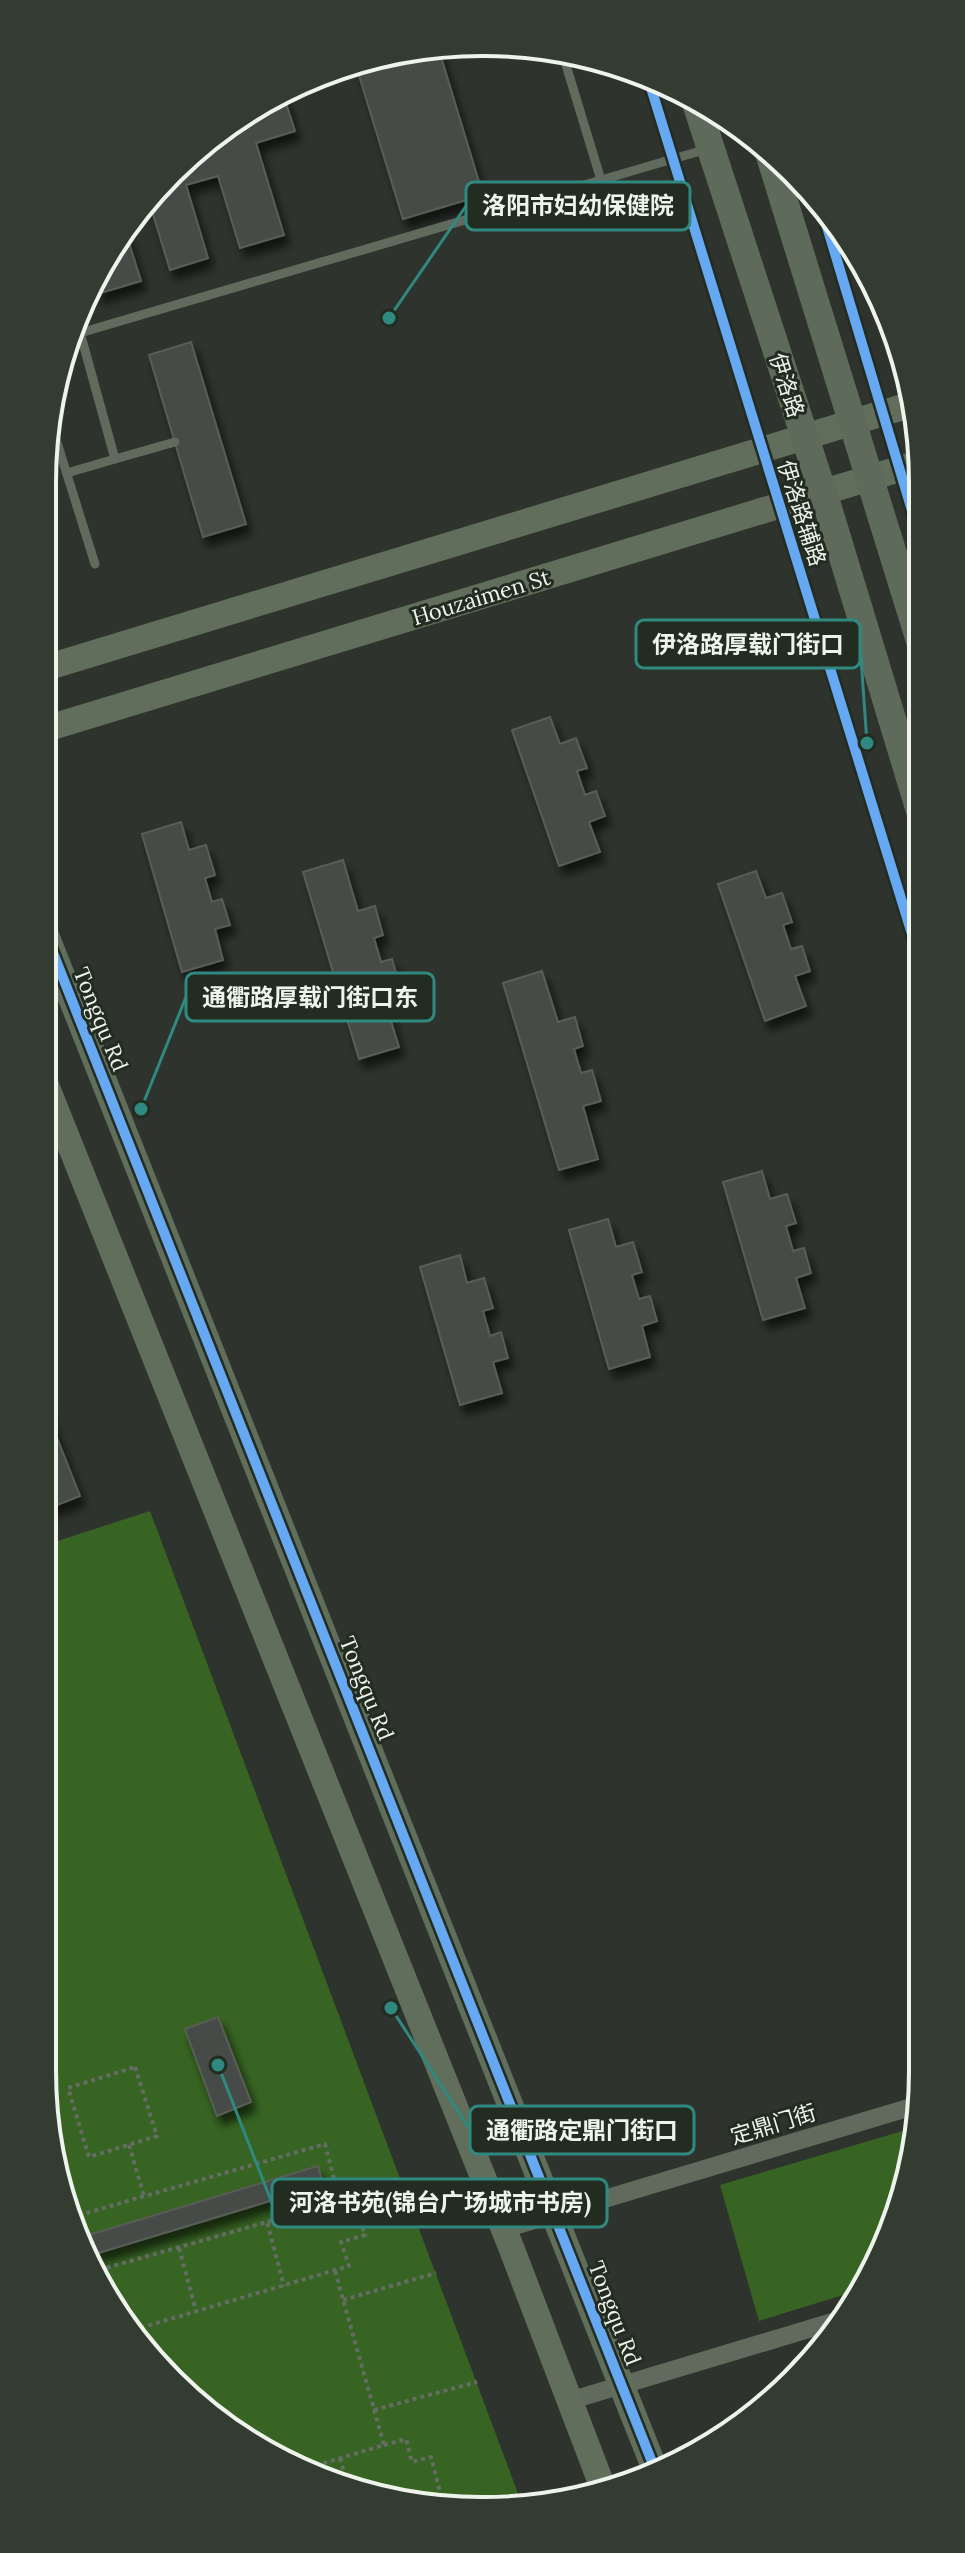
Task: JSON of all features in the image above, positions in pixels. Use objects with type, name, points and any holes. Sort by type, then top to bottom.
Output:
[{"type":"main road","name":"伊洛路","points":[[699,115],[823,493],[909,775]]},
{"type":"main road","points":[[775,173],[909,606]]},
{"type":"street","points":[[56,665],[902,407]]},
{"type":"street","name":"Houzaimen St","points":[[56,726],[908,466]]},
{"type":"street","name":"Tongqu Rd","points":[[56,960],[652,2462]]},
{"type":"street","points":[[56,1110],[504,2229],[600,2480]]},
{"type":"street","name":"定鼎门街","points":[[504,2229],[907,2108]]},
{"type":"street","points":[[569,2401],[825,2324]]},
{"type":"lane","points":[[566,64],[601,180]]},
{"type":"lane","points":[[85,329],[709,148]]},
{"type":"lane","points":[[80,342],[115,459]]},
{"type":"lane","points":[[67,473],[175,442]]},
{"type":"lane","points":[[58,445],[95,564]]},
{"type":"path","points":[[135,2067],[157,2136],[129,2145],[89,2157],[68,2088],[135,2067]]},
{"type":"path","points":[[81,2214],[325,2144],[340,2201]]},
{"type":"path","points":[[129,2145],[144,2196]]},
{"type":"path","points":[[105,2268],[353,2197],[365,2235],[341,2242],[349,2266],[142,2327]]},
{"type":"path","points":[[267,2222],[284,2286]]},
{"type":"path","points":[[179,2247],[196,2311]]},
{"type":"path","points":[[335,2271],[384,2445]]},
{"type":"path","points":[[343,2300],[436,2273]]},
{"type":"path","points":[[374,2410],[477,2382]]},
{"type":"path","points":[[318,2465],[406,2439],[412,2462],[431,2457],[441,2494]]},
{"type":"path","points":[[340,2458],[344,2474]]},
{"type":"green space","points":[[150,1511],[519,2495],[455,2496],[399,2489],[319,2465],[269,2440],[201,2391],[162,2352],[128,2307],[100,2259],[88,2234],[71,2181],[64,2154],[57,2098],[56,1541]]},
{"type":"green space","points":[[904,2130],[894,2181],[877,2234],[845,2294],[759,2321],[720,2185]]},
{"type":"building","points":[[441,58],[483,195],[403,219],[359,75],[399,64]]},
{"type":"building","points":[[286,104],[295,131],[256,143],[284,235],[240,248],[218,176],[186,185],[208,258],[170,270],[153,213],[181,181],[223,144]]},
{"type":"building","points":[[129,244],[141,281],[101,293]]},
{"type":"building","points":[[191,342],[246,524],[203,537],[149,355]]},
{"type":"building","points":[[550,717],[560,744],[576,738],[587,768],[577,771],[585,795],[596,791],[605,816],[589,822],[600,852],[559,866],[512,730]]},
{"type":"building","points":[[181,822],[189,850],[206,845],[215,875],[205,878],[212,902],[222,899],[230,925],[215,929],[223,960],[182,972],[142,834]]},
{"type":"building","points":[[343,860],[358,911],[375,906],[383,935],[374,938],[381,962],[392,959],[401,990],[383,995],[399,1047],[359,1059],[303,872]]},
{"type":"building","points":[[756,871],[766,898],[782,893],[792,922],[783,925],[791,949],[802,946],[810,971],[795,976],[806,1006],[765,1021],[718,884]]},
{"type":"building","points":[[542,971],[558,1022],[575,1017],[583,1046],[574,1049],[581,1073],[592,1070],[601,1101],[583,1106],[598,1159],[559,1170],[503,983]]},
{"type":"building","points":[[762,1171],[770,1199],[787,1194],[796,1223],[786,1226],[793,1251],[804,1248],[811,1273],[796,1278],[805,1308],[763,1320],[723,1182]]},
{"type":"building","points":[[608,1219],[616,1247],[633,1242],[642,1272],[632,1275],[639,1299],[650,1296],[657,1321],[642,1326],[650,1357],[609,1369],[569,1230]]},
{"type":"building","points":[[460,1255],[467,1283],[484,1278],[493,1308],[483,1311],[490,1336],[501,1332],[508,1358],[493,1362],[502,1393],[460,1405],[420,1267]]},
{"type":"building","points":[[56,1435],[80,1496],[56,1505]]},
{"type":"building","points":[[218,2017],[251,2102],[217,2116],[185,2029]]},
{"type":"building","points":[[318,2166],[323,2185],[97,2253],[89,2235]]},
{"type":"cycle path","name":"伊洛路辅路","points":[[652,91],[909,924]]},
{"type":"cycle path","points":[[830,235],[909,501]]},
{"type":"cycle path","points":[[56,960],[652,2462]]},
{"type":"place","name":"洛阳市妇幼保健院","points":[[389,318]]},
{"type":"place","name":"伊洛路厚载门街口","points":[[867,743]]},
{"type":"place","name":"通衢路厚载门街口东","points":[[141,1109]]},
{"type":"place","name":"通衢路定鼎门街口","points":[[391,2008]]},
{"type":"place","name":"河洛书苑(锦台广场城市书房)","points":[[218,2065]]}]
